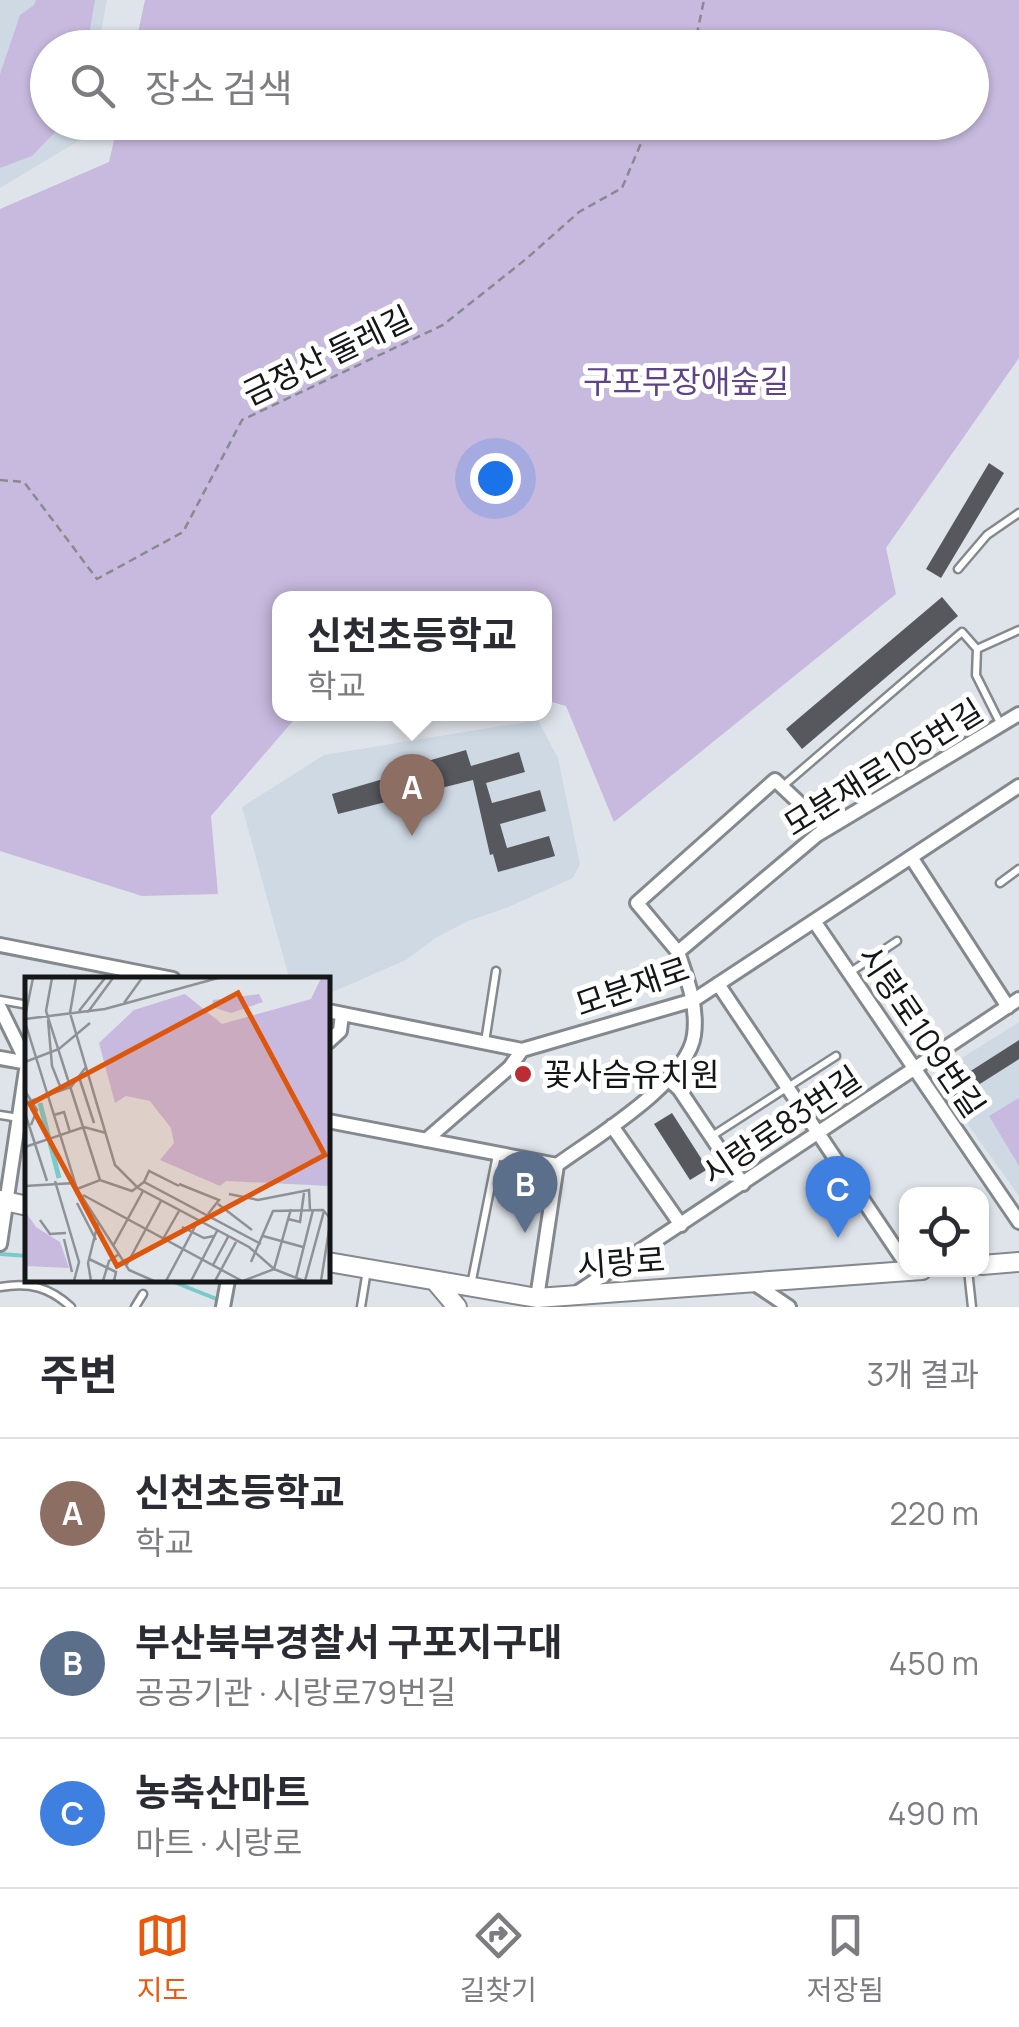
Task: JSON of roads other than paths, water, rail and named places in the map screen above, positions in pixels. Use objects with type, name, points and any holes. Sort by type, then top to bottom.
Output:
[{"type":"main road","name":"시랑로","points":[[330,1262],[470,1288],[498,1300],[899,1269]]},
{"type":"main road","points":[[989,1264],[1019,1262]]},
{"type":"main road","points":[[435,1281],[457,1307]]},
{"type":"street","name":"모분재로105번길","points":[[678,952],[827,829],[1019,714]]},
{"type":"street","points":[[537,1298],[556,1166],[670,1081],[694,1038],[694,1000],[678,952],[637,903],[775,780],[827,829]]},
{"type":"street","name":"모분재로","points":[[335,1012],[522,1050],[694,1000],[1017,791]]},
{"type":"street","points":[[911,857],[1014,1003]]},
{"type":"street","name":"시랑로109번길","points":[[814,921],[1019,1222]]},
{"type":"street","points":[[0,945],[158,977]]},
{"type":"street","points":[[718,984],[899,1253]]},
{"type":"street","name":"시랑로83번길","points":[[572,1296],[1014,1003]]},
{"type":"street","points":[[0,1008],[25,1059]]},
{"type":"street","points":[[330,1040],[340,1031],[335,1012]]},
{"type":"street","points":[[426,1140],[510,1067],[522,1050]]},
{"type":"street","points":[[0,1058],[25,1063]]},
{"type":"street","points":[[670,1081],[742,1184]]},
{"type":"street","points":[[0,1244],[4,1201],[25,1096]]},
{"type":"street","points":[[330,1121],[556,1166]]},
{"type":"street","points":[[612,1126],[681,1225]]},
{"type":"street","points":[[752,1282],[789,1307]]},
{"type":"lane","points":[[958,569],[987,534],[1019,512]]},
{"type":"lane","points":[[977,649],[1019,630]]},
{"type":"lane","points":[[782,787],[962,632],[977,649],[976,675],[1002,725]]},
{"type":"lane","points":[[1000,883],[1019,870]]},
{"type":"lane","points":[[849,973],[896,941]]},
{"type":"lane","points":[[485,1042],[496,971]]},
{"type":"lane","points":[[0,1000],[25,1004]]},
{"type":"lane","points":[[711,1137],[836,1056]]},
{"type":"lane","points":[[0,1115],[19,1118]]},
{"type":"lane","points":[[470,1288],[498,1154]]},
{"type":"lane","points":[[361,1307],[367,1269]]},
{"type":"lane","points":[[969,1277],[972,1307]]},
{"type":"lane","points":[[0,1287],[19,1284],[47,1288],[71,1307]]},
{"type":"lane","points":[[135,1307],[143,1294]]},
{"type":"waterway","points":[[0,1254],[25,1256]]},
{"type":"waterway","points":[[174,1282],[219,1300]]},
{"type":"place","name":"신천초등학교","points":[[412,836]]},
{"type":"place","name":"꽃사슴유치원","points":[[523,1074]]},
{"type":"place","name":"부산북부경찰서 구포지구대","points":[[525,1233]]},
{"type":"place","name":"농축산마트","points":[[838,1238]]},
{"type":"park label","name":"구포무장애숲길","points":[[686,381]]}]
